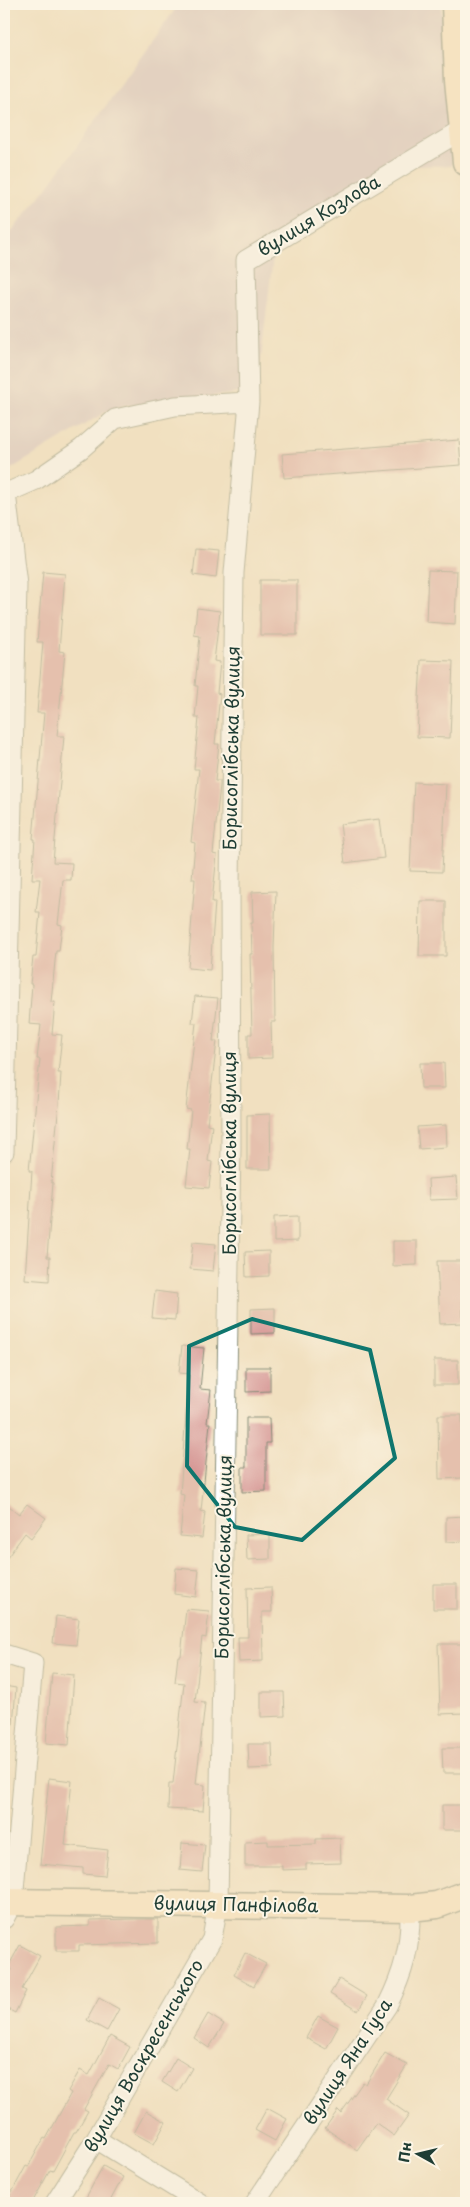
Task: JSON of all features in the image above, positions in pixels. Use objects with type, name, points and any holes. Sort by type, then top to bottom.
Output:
[{"type":"main road","points":[[455,4],[462,130],[466,162]]},
{"type":"main road","name":"вулиця Панфілова","points":[[7,1908],[218,1904],[410,1908],[437,1905],[456,1900],[466,1894]]},
{"type":"street","name":"вулиця Козлова","points":[[250,402],[246,260],[462,130]]},
{"type":"street","points":[[4,1152],[17,585],[5,494],[36,480],[81,448],[115,419],[175,406],[250,402]]},
{"type":"street","name":"Борисоглібська вулиця","points":[[218,1904],[232,1147],[230,884],[234,573],[250,402]]},
{"type":"street","points":[[4,1654],[33,1662],[7,1908]]},
{"type":"street","name":"вулиця Воскресенського","points":[[55,2203],[96,2139],[212,1940],[218,1904]]},
{"type":"street","name":"вулиця Яна Гуса","points":[[255,2203],[387,2006],[407,1955],[411,1933],[410,1908]]},
{"type":"street","points":[[96,2139],[200,2203]]},
{"type":"highlighted area","points":[[252,1319],[370,1350],[395,1458],[302,1540],[235,1527],[187,1466],[189,1346]]},
{"type":"shaded area","points":[[179,4],[441,4],[452,166],[387,165],[273,257],[257,391],[124,406],[104,413],[4,473],[4,241],[46,189]]},
{"type":"building","points":[[459,440],[461,465],[284,478],[282,454]]},
{"type":"building","points":[[196,549],[219,551],[216,578],[193,575]]},
{"type":"building","points":[[428,570],[457,571],[455,624],[426,622]]},
{"type":"building","points":[[43,572],[65,574],[59,651],[65,652],[57,736],[64,736],[53,862],[72,863],[71,880],[63,880],[58,924],[62,925],[59,951],[56,951],[51,1002],[55,1002],[52,1034],[62,1035],[58,1073],[61,1073],[59,1104],[51,1182],[53,1183],[47,1257],[50,1257],[49,1281],[25,1279],[32,1171],[29,1171],[40,1059],[37,1059],[41,1025],[29,1024],[32,984],[30,984],[33,957],[36,957],[40,912],[36,912],[40,879],[32,879],[35,839],[33,839],[44,713],[37,713],[43,642],[37,642]]},
{"type":"building","points":[[260,580],[297,580],[297,635],[260,635]]},
{"type":"building","points":[[197,608],[220,611],[214,661],[220,662],[217,693],[220,694],[215,744],[219,744],[215,781],[220,781],[220,785],[213,854],[217,855],[212,902],[215,902],[210,970],[188,968],[195,879],[192,879],[195,843],[191,842],[199,769],[194,769],[199,718],[195,718],[198,686],[195,686],[200,636],[194,635]]},
{"type":"building","points":[[421,660],[453,661],[450,738],[417,737]]},
{"type":"building","points":[[414,782],[446,784],[442,872],[410,871]]},
{"type":"building","points":[[379,819],[384,858],[345,863],[340,824]]},
{"type":"building","points":[[276,891],[274,947],[275,1022],[271,1022],[272,1058],[248,1059],[248,1034],[252,1034],[250,954],[252,954],[251,923],[253,923],[252,892]]},
{"type":"building","points":[[420,901],[446,901],[446,956],[419,956]]},
{"type":"building","points":[[195,996],[218,998],[213,1041],[217,1041],[207,1124],[212,1125],[208,1161],[212,1162],[209,1188],[186,1186],[190,1149],[187,1149],[191,1110],[186,1109],[196,1023],[192,1023]]},
{"type":"building","points":[[420,1063],[444,1063],[445,1088],[421,1088]]},
{"type":"building","points":[[270,1114],[271,1169],[247,1169],[247,1115]]},
{"type":"building","points":[[446,1125],[447,1147],[419,1149],[417,1127]]},
{"type":"building","points":[[456,1177],[458,1199],[429,1200],[428,1179]]},
{"type":"building","points":[[298,1216],[298,1241],[274,1242],[274,1217]]},
{"type":"building","points":[[393,1241],[417,1241],[417,1265],[393,1266]]},
{"type":"building","points":[[193,1242],[216,1244],[213,1271],[190,1269]]},
{"type":"building","points":[[269,1251],[269,1276],[246,1277],[245,1252]]},
{"type":"building","points":[[437,1261],[461,1261],[463,1323],[440,1324]]},
{"type":"building","points":[[155,1291],[177,1294],[175,1320],[152,1318]]},
{"type":"building","points":[[275,1308],[275,1333],[251,1334],[251,1309]]},
{"type":"building","points":[[182,1346],[204,1348],[200,1389],[211,1390],[207,1423],[210,1423],[201,1511],[205,1512],[202,1538],[180,1536],[184,1495],[180,1494],[189,1374],[179,1373]]},
{"type":"building","points":[[434,1360],[458,1360],[458,1385],[434,1385]]},
{"type":"building","points":[[246,1367],[270,1367],[270,1391],[246,1392]]},
{"type":"building","points":[[438,1415],[462,1415],[463,1478],[439,1479]]},
{"type":"building","points":[[246,1418],[269,1418],[270,1443],[266,1443],[266,1491],[242,1492],[242,1467],[246,1467]]},
{"type":"building","points":[[4,1502],[19,1514],[27,1504],[46,1518],[31,1538],[25,1533],[4,1562]]},
{"type":"building","points":[[466,1516],[466,1541],[446,1542],[446,1517]]},
{"type":"building","points":[[270,1534],[270,1559],[247,1560],[246,1535]]},
{"type":"building","points":[[176,1568],[199,1570],[196,1597],[174,1594]]},
{"type":"building","points":[[433,1584],[457,1584],[457,1609],[433,1609]]},
{"type":"building","points":[[271,1587],[272,1612],[262,1612],[263,1661],[239,1662],[238,1637],[248,1637],[247,1588]]},
{"type":"building","points":[[186,1609],[209,1611],[206,1638],[202,1637],[195,1702],[205,1703],[196,1784],[205,1785],[203,1811],[168,1809],[169,1783],[173,1783],[184,1683],[175,1682],[178,1656],[181,1656]]},
{"type":"building","points":[[56,1616],[79,1619],[76,1645],[53,1643]]},
{"type":"building","points":[[438,1644],[462,1644],[464,1713],[440,1714]]},
{"type":"building","points":[[52,1673],[74,1675],[69,1745],[46,1743]]},
{"type":"building","points":[[4,1686],[16,1688],[13,1724],[4,1724]]},
{"type":"building","points":[[261,1692],[284,1692],[285,1716],[261,1717]]},
{"type":"building","points":[[248,1744],[272,1744],[273,1768],[249,1769]]},
{"type":"building","points":[[442,1748],[466,1748],[466,1773],[443,1773]]},
{"type":"building","points":[[49,1778],[72,1781],[65,1845],[108,1850],[105,1876],[83,1874],[83,1868],[40,1864]]},
{"type":"building","points":[[442,1805],[466,1805],[466,1830],[442,1830]]},
{"type":"building","points":[[340,1838],[341,1863],[306,1864],[306,1869],[282,1870],[282,1866],[245,1866],[245,1842],[268,1841],[268,1845],[316,1844],[316,1839]]},
{"type":"building","points":[[182,1843],[205,1845],[202,1872],[180,1870]]},
{"type":"building","points":[[158,1919],[158,1943],[79,1945],[79,1951],[56,1951],[56,1927],[90,1926],[90,1920]]},
{"type":"building","points":[[20,1945],[40,1956],[22,1989],[26,1991],[15,2013],[4,2007],[4,1985],[12,1969],[8,1967]]},
{"type":"building","points":[[245,1953],[266,1964],[254,1986],[234,1975]]},
{"type":"building","points":[[339,1979],[367,1996],[358,2011],[330,1994]]},
{"type":"building","points":[[99,1998],[119,2009],[107,2031],[87,2020]]},
{"type":"building","points":[[208,2014],[224,2024],[209,2048],[194,2038]]},
{"type":"building","points":[[318,2016],[338,2027],[326,2049],[306,2038]]},
{"type":"building","points":[[110,2036],[130,2047],[118,2069],[109,2064],[84,2109],[88,2111],[76,2132],[74,2132],[53,2171],[50,2170],[32,2203],[6,2203],[26,2166],[28,2167],[44,2138],[46,2139],[71,2093],[68,2091],[80,2070],[89,2075]]},
{"type":"building","points":[[385,2053],[407,2065],[386,2099],[409,2115],[394,2136],[376,2123],[357,2150],[325,2128],[338,2110],[341,2113],[363,2082],[366,2084]]},
{"type":"building","points":[[176,2058],[192,2068],[178,2092],[162,2082]]},
{"type":"building","points":[[267,2108],[287,2119],[275,2141],[255,2130]]},
{"type":"building","points":[[146,2111],[166,2122],[154,2144],[134,2133]]},
{"type":"building","points":[[103,2166],[123,2177],[109,2203],[83,2203]]}]
